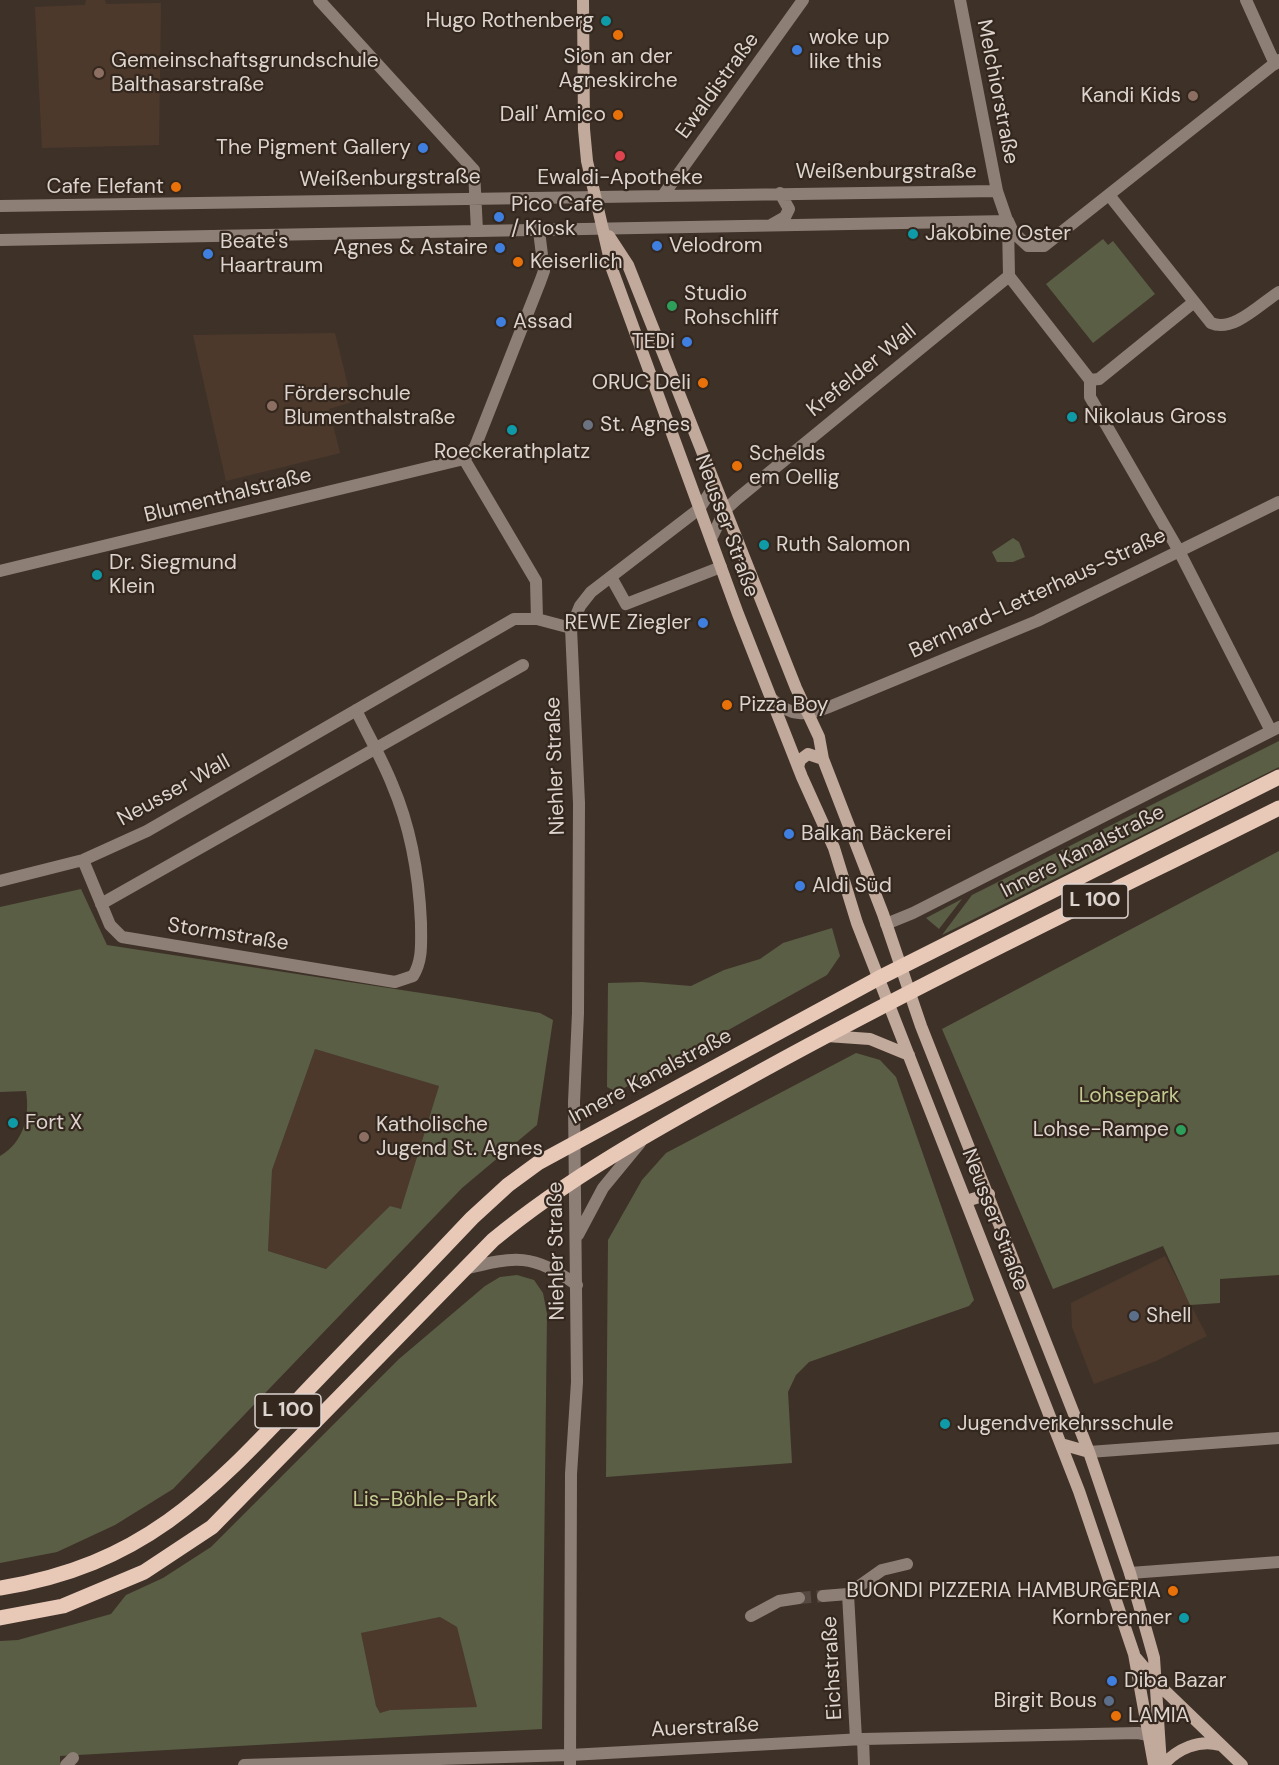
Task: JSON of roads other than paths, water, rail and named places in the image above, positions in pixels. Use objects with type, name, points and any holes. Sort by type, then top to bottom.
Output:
[{"type":"main road","name":"Neusser Straße","points":[[583,0],[584,129],[593,196],[605,230],[612,269],[699,509],[771,698],[798,767],[834,848],[857,923],[1061,1444],[1134,1654],[1154,1765]]},
{"type":"main road","name":"Neusser Straße","points":[[605,230],[628,265],[796,688],[810,714],[823,759],[886,924],[921,1026],[1089,1452],[1130,1573],[1154,1658],[1158,1684],[1162,1765]]},
{"type":"main road","points":[[798,767],[800,760],[808,754],[823,759]]},
{"type":"main road","name":"Innere Kanalstraße","points":[[0,1588],[33,1582],[107,1557],[175,1519],[206,1494],[243,1458],[472,1218],[533,1166],[879,978],[1279,777]]},
{"type":"main road","name":"L 100","points":[[0,1618],[63,1606],[144,1572],[212,1527],[253,1489],[464,1269],[526,1212],[576,1180],[644,1137],[826,1036],[1279,808]]},
{"type":"main road","points":[[826,1036],[870,1039],[909,1055]]},
{"type":"main road","points":[[966,1201],[989,1194]]},
{"type":"main road","points":[[1061,1444],[1089,1452]]},
{"type":"main road","points":[[1134,1654],[1158,1684],[1242,1765]]},
{"type":"main road","name":"Neusser Straße","points":[[1162,1765],[1172,1755],[1188,1747],[1211,1742],[1220,1745]]},
{"type":"street","points":[[319,0],[474,170],[477,231]]},
{"type":"street","name":"Ewaldistraße","points":[[664,194],[803,0]]},
{"type":"street","name":"Melchiorstraße","points":[[960,0],[997,191]]},
{"type":"street","points":[[1246,0],[1277,62],[1109,195],[1210,323],[1219,327],[1230,325],[1279,292]]},
{"type":"street","name":"Weißenburgstraße","points":[[0,206],[664,194],[997,191],[1013,232],[1028,246],[1044,246],[1109,195]]},
{"type":"street","name":"Weißenburgstraße","points":[[771,225],[785,217],[789,208],[780,193]]},
{"type":"street","points":[[0,240],[1008,222],[1009,276],[1090,380],[1090,397],[1179,551],[1275,729]]},
{"type":"street","points":[[537,619],[536,581],[464,459],[475,447],[544,271],[539,231]]},
{"type":"street","name":"Krefelder Wall","points":[[711,539],[725,510],[1009,276]]},
{"type":"street","points":[[1090,380],[1099,379],[1194,302]]},
{"type":"street","name":"Blumenthalstraße","points":[[0,571],[464,459]]},
{"type":"street","points":[[571,628],[580,606],[591,592],[699,509],[715,485]]},
{"type":"street","name":"Bernhard-Letterhaus-Straße","points":[[810,714],[1037,621],[1279,502]]},
{"type":"street","points":[[611,577],[626,604],[721,567]]},
{"type":"street","name":"Neusser Wall","points":[[0,882],[83,860],[147,831],[514,619],[537,619],[571,628]]},
{"type":"street","name":"Niehler Straße","points":[[570,1760],[571,1474],[577,1382],[574,1142],[579,803],[571,628]]},
{"type":"street","points":[[101,904],[523,665]]},
{"type":"street","points":[[771,698],[781,708],[798,714],[810,714]]},
{"type":"street","points":[[356,710],[374,750]]},
{"type":"street","name":"Innere Kanalstraße","points":[[886,924],[913,913],[1275,729]]},
{"type":"street","name":"Stormstraße","points":[[83,860],[110,925],[122,937],[395,982],[413,976],[420,964],[421,932],[420,896],[414,854],[392,784],[374,750]]},
{"type":"street","points":[[577,1238],[603,1188],[617,1167],[644,1137]]},
{"type":"street","points":[[464,1269],[506,1260],[532,1260],[553,1269],[577,1285]]},
{"type":"street","points":[[1089,1452],[1279,1438]]},
{"type":"street","points":[[1130,1573],[1279,1562]]},
{"type":"street","name":"Eichstraße","points":[[823,1596],[848,1594],[882,1570],[907,1564]]},
{"type":"street","name":"Eichstraße","points":[[848,1594],[864,1765]]},
{"type":"street","name":"Eichstraße","points":[[751,1616],[779,1600],[799,1598]]},
{"type":"street","points":[[1147,1733],[1153,1736],[1160,1749]]},
{"type":"street","name":"Auerstraße","points":[[244,1765],[570,1760],[860,1739],[1147,1733]]},
{"type":"tunnel","points":[[799,1598],[823,1596]]},
{"type":"place","name":"Hugo Rothenberg","points":[[606,21]]},
{"type":"place","name":"Sion an der Agneskirche","points":[[618,35]]},
{"type":"place","name":"woke up like this","points":[[797,50]]},
{"type":"place","name":"Gemeinschaftsgrundschule Balthasarstraße","points":[[99,73]]},
{"type":"place","name":"Kandi Kids","points":[[1193,96]]},
{"type":"place","name":"Dall' Amico","points":[[618,115]]},
{"type":"place","name":"The Pigment Gallery","points":[[423,148]]},
{"type":"place","name":"Ewaldi-Apotheke","points":[[620,156]]},
{"type":"place","name":"Cafe Elefant","points":[[176,187]]},
{"type":"place","name":"Pico Cafe / Kiosk","points":[[499,217]]},
{"type":"place","name":"Jakobine Oster","points":[[913,234]]},
{"type":"place","name":"Velodrom","points":[[657,246]]},
{"type":"place","name":"Agnes & Astaire","points":[[500,248]]},
{"type":"place","name":"Beate's Haartraum","points":[[208,254]]},
{"type":"place","name":"Keiserlich","points":[[518,262]]},
{"type":"place","name":"Studio Rohschliff","points":[[672,306]]},
{"type":"place","name":"Assad","points":[[501,322]]},
{"type":"place","name":"TEDi","points":[[687,342]]},
{"type":"place","name":"ORUC Deli","points":[[703,383]]},
{"type":"place","name":"Förderschule Blumenthalstraße","points":[[272,406]]},
{"type":"place","name":"Nikolaus Gross","points":[[1072,417]]},
{"type":"place","name":"St. Agnes","points":[[588,425]]},
{"type":"place","name":"Roeckerathplatz","points":[[512,430]]},
{"type":"place","name":"Schelds em Oellig","points":[[737,466]]},
{"type":"place","name":"Ruth Salomon","points":[[764,545]]},
{"type":"place","name":"Dr. Siegmund Klein","points":[[97,575]]},
{"type":"place","name":"REWE Ziegler","points":[[703,623]]},
{"type":"place","name":"Pizza Boy","points":[[727,705]]},
{"type":"place","name":"Balkan Bäckerei","points":[[789,834]]},
{"type":"place","name":"Aldi Süd","points":[[800,886]]},
{"type":"place","name":"Fort X","points":[[13,1123]]},
{"type":"place","name":"Lohse-Rampe","points":[[1181,1130]]},
{"type":"place","name":"Katholische Jugend St. Agnes","points":[[364,1137]]},
{"type":"place","name":"Shell","points":[[1134,1316]]},
{"type":"place","name":"Jugendverkehrsschule","points":[[945,1424]]},
{"type":"place","name":"BUONDI PIZZERIA HAMBURGERIA","points":[[1173,1591]]},
{"type":"place","name":"Kornbrenner","points":[[1184,1618]]},
{"type":"place","name":"Diba Bazar","points":[[1112,1681]]},
{"type":"place","name":"Birgit Bous","points":[[1109,1701]]},
{"type":"place","name":"LAMIA","points":[[1116,1716]]},
{"type":"park label","name":"Lohsepark","points":[[1129,1096]]},
{"type":"park label","name":"Lis-Böhle-Park","points":[[425,1500]]}]
